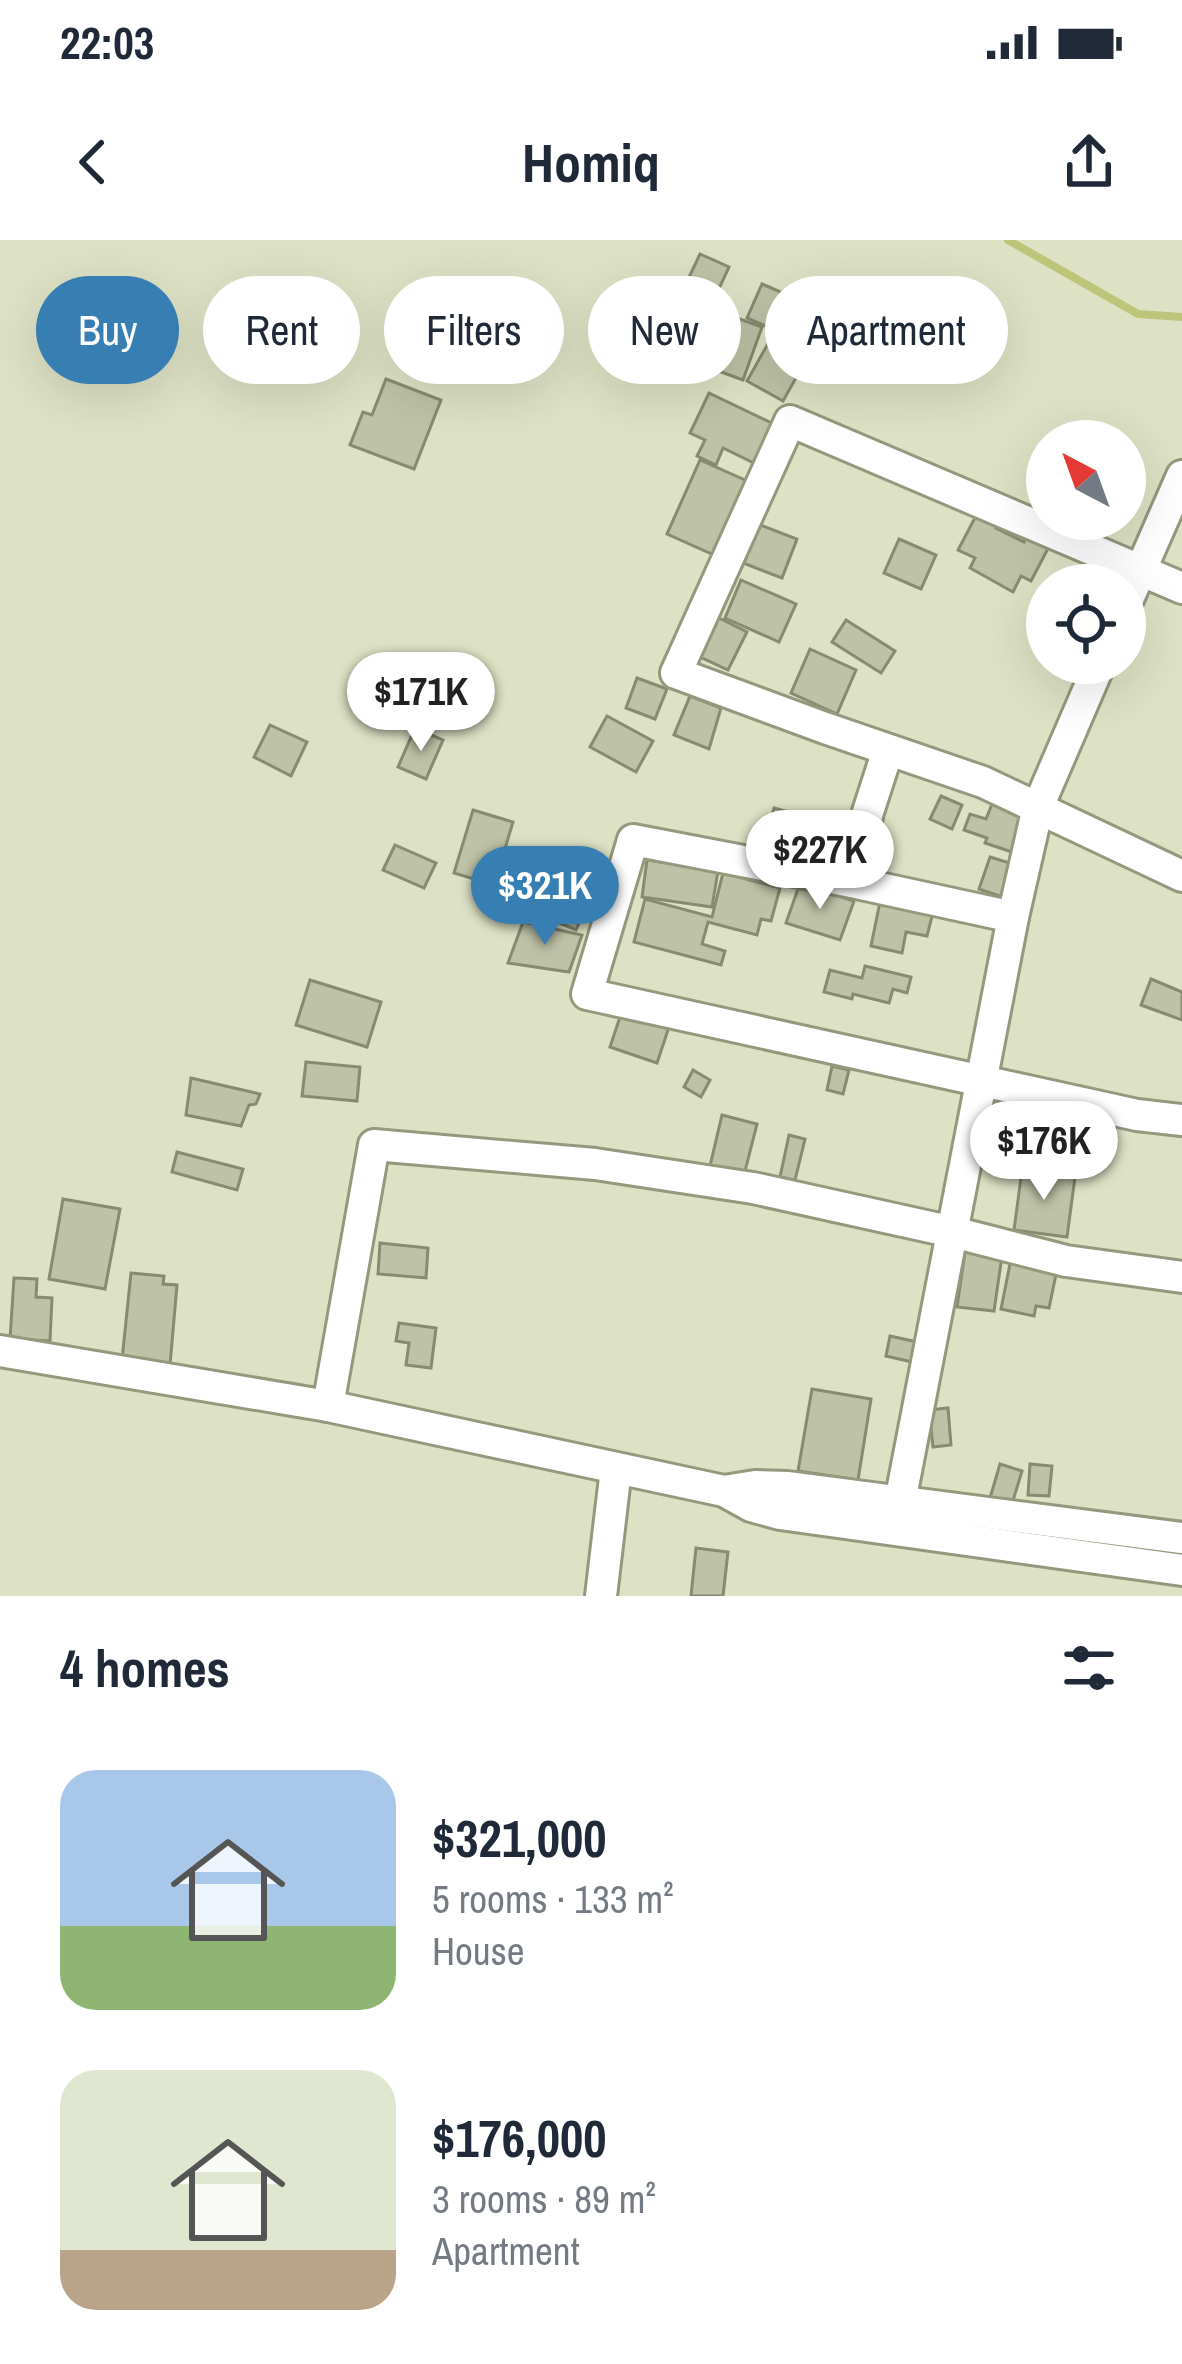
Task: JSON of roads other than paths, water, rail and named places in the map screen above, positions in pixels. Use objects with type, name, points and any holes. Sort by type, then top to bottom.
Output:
[{"type":"street","points":[[1127,564],[790,421],[676,673],[983,782],[1182,876]]},
{"type":"street","points":[[1144,564],[1182,476]]},
{"type":"street","points":[[1146,572],[1182,588]]},
{"type":"street","points":[[900,1502],[980,1079],[1038,808],[1091,684]]},
{"type":"street","points":[[852,882],[889,750]]},
{"type":"street","points":[[1013,917],[633,840],[586,994],[1137,1115],[1182,1120]]},
{"type":"street","points":[[328,1406],[374,1145],[618,1167],[752,1188],[1066,1261],[1182,1277]]},
{"type":"street","points":[[0,1351],[328,1406],[724,1491],[751,1506],[780,1514],[948,1524],[1138,1548],[1182,1570]]},
{"type":"street","points":[[601,1596],[616,1469]]},
{"type":"street","points":[[724,1491],[771,1486],[900,1502],[948,1524]]},
{"type":"street","points":[[1138,1548],[1182,1538]]},
{"type":"waterway","points":[[1008,240],[1138,314],[1182,317]]}]
